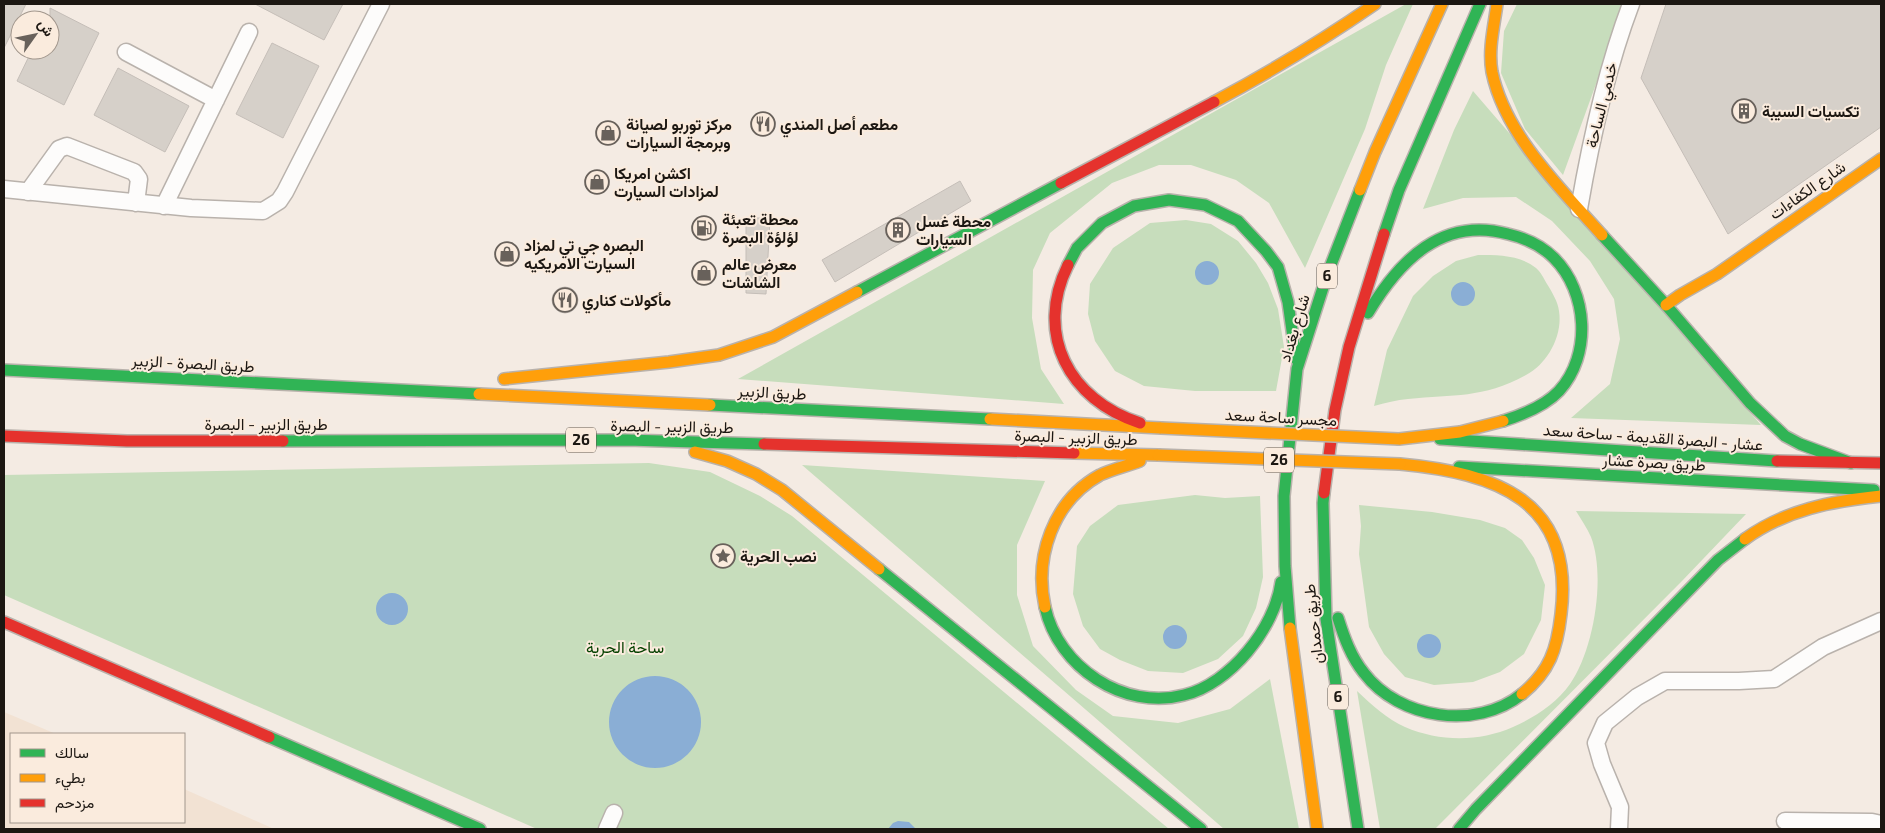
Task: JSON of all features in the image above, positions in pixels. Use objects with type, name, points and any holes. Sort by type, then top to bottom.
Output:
[{"type":"main road","points":[[492,380],[542,377],[694,358],[719,354],[774,336],[1271,71],[1375,4]]},
{"type":"main road","name":"شارع بغداد","points":[[1285,566],[1284,496],[1298,369],[1327,275],[1372,160],[1442,4]]},
{"type":"main road","name":"6","points":[[1324,564],[1323,503],[1335,410],[1349,346],[1399,190],[1480,4]]},
{"type":"main road","points":[[1497,4],[1491,48],[1492,72],[1506,114],[1532,154],[1666,305],[1735,388],[1785,436],[1800,444],[1851,463]]},
{"type":"main road","name":"شارع الكفاءات","points":[[1666,305],[1679,293],[1706,281],[1881,158]]},
{"type":"main road","points":[[1161,428],[1134,421],[1097,399],[1072,376],[1059,352],[1054,305],[1058,284],[1069,258],[1087,234],[1111,215],[1148,203],[1169,200],[1199,202],[1234,218],[1258,239],[1279,270],[1291,312],[1298,369]]},
{"type":"main road","points":[[1349,346],[1377,297],[1398,270],[1422,248],[1445,236],[1467,230],[1487,229],[1502,232],[1520,237],[1540,247],[1555,259],[1575,290],[1582,318],[1582,342],[1574,368],[1559,392],[1540,406],[1513,416],[1480,427],[1423,438]]},
{"type":"main road","name":"طريق البصرة - الزبير","points":[[4,370],[381,388]]},
{"type":"main road","points":[[381,388],[472,382]]},
{"type":"main road","name":"طريق الزبير","points":[[381,388],[1161,428]]},
{"type":"main road","name":"مجسر ساحة سعد","points":[[1161,428],[1399,439],[1423,438]]},
{"type":"main road","name":"طريق الزبير - البصرة","points":[[4,436],[127,441],[627,440],[1158,455]]},
{"type":"main road","name":"عشار - البصرة القديمة - ساحة سعد","points":[[1423,438],[1789,462],[1881,464]]},
{"type":"main road","points":[[627,440],[688,450],[727,461],[756,474],[782,490],[1201,829]]},
{"type":"main road","points":[[1158,455],[1100,475],[1077,492],[1057,515],[1044,546],[1040,571],[1042,601],[1050,625],[1066,653],[1086,673],[1113,688],[1133,696],[1153,699],[1182,696],[1207,686],[1240,660],[1255,642],[1276,604],[1285,566]]},
{"type":"main road","name":"26","points":[[1158,455],[1426,466]]},
{"type":"main road","points":[[1324,564],[1330,595],[1344,640],[1356,665],[1378,688],[1398,702],[1424,712],[1447,717],[1467,716],[1487,712],[1508,702],[1528,689],[1544,672],[1554,654],[1564,596],[1563,572],[1559,552],[1550,531],[1533,509],[1513,493],[1482,480],[1426,466]]},
{"type":"main road","name":"طريق بصرة عشار","points":[[1426,466],[1881,490]]},
{"type":"main road","points":[[1459,829],[1476,809],[1718,560],[1742,540],[1788,514],[1856,498],[1881,496]]},
{"type":"main road","name":"طريق حمدان","points":[[1324,564],[1326,619],[1358,829]]},
{"type":"main road","name":"طريق حمدان","points":[[1285,566],[1291,638],[1317,829]]},
{"type":"main road","points":[[4,622],[480,829]]},
{"type":"street","points":[[4,189],[164,206],[263,211],[279,200],[286,192],[381,4]]},
{"type":"street","name":"خدمي الساحة","points":[[1579,209],[1598,111],[1611,63],[1631,4]]},
{"type":"street","points":[[164,206],[249,32]]},
{"type":"street","points":[[126,52],[216,100]]},
{"type":"street","points":[[28,192],[59,149],[67,146],[134,172],[139,180],[136,203]]},
{"type":"street","points":[[1619,829],[1620,807],[1602,764],[1596,742],[1605,723],[1637,697],[1665,681],[1774,679],[1823,647],[1881,621]]},
{"type":"street","points":[[607,829],[614,813]]},
{"type":"street","points":[[1785,821],[1872,822],[1881,824]]},
{"type":"shaded area","points":[[4,712],[54,733],[10,733],[10,823],[185,823],[185,789],[274,829],[4,829]]},
{"type":"green space","points":[[1406,4],[1413,4],[1386,65],[1365,129],[1305,268],[1269,203],[1236,180],[1191,165],[1159,165],[1112,183],[1050,233],[1033,270],[1032,318],[1041,369],[1064,404],[738,379]]},
{"type":"green space","points":[[1517,4],[1625,4],[1563,175],[1525,129],[1501,73],[1504,31]]},
{"type":"green space","points":[[1473,91],[1761,425],[1571,418],[1610,384],[1620,339],[1614,299],[1590,261],[1552,221],[1516,197],[1463,198],[1423,209],[1454,130]]},
{"type":"green space","points":[[1186,220],[1211,224],[1238,241],[1256,263],[1268,283],[1278,309],[1284,347],[1276,391],[1195,391],[1144,386],[1115,371],[1095,341],[1088,314],[1090,284],[1113,248],[1150,223]]},
{"type":"green space","points":[[1478,255],[1501,256],[1523,260],[1536,268],[1541,274],[1555,297],[1560,320],[1556,339],[1547,357],[1526,375],[1510,383],[1481,392],[1404,399],[1374,406],[1387,350],[1413,296],[1433,276],[1456,261]]},
{"type":"green space","name":"ساحة الحرية","points":[[649,463],[710,472],[760,496],[792,516],[1169,829],[537,829],[4,595],[4,475]]},
{"type":"green space","points":[[802,465],[1045,481],[1017,545],[1017,595],[1033,646],[1076,690],[1113,716],[1178,723],[1230,709],[1270,679],[1299,829],[1224,829]]},
{"type":"green space","points":[[1195,495],[1225,498],[1260,496],[1263,577],[1256,608],[1243,636],[1218,659],[1183,673],[1148,671],[1120,660],[1100,649],[1083,626],[1073,594],[1077,546],[1090,526],[1118,505]]},
{"type":"green space","points":[[1359,505],[1432,512],[1480,520],[1505,528],[1522,540],[1534,558],[1545,585],[1541,620],[1524,654],[1500,672],[1473,682],[1434,685],[1405,677],[1384,654],[1369,627],[1359,554],[1361,526]]},
{"type":"green space","points":[[1576,511],[1746,514],[1682,581],[1435,829],[1380,829],[1357,691],[1398,724],[1418,732],[1446,738],[1473,738],[1500,732],[1529,719],[1552,704],[1570,684],[1578,670],[1586,652],[1595,612],[1597,572],[1595,553],[1591,537]]},
{"type":"water","points":[[1207,261],[1212,262],[1218,268],[1218,278],[1212,284],[1207,285],[1202,284],[1196,278],[1195,273],[1196,268],[1202,262]]},
{"type":"water","points":[[1463,282],[1468,283],[1474,289],[1474,299],[1468,305],[1463,306],[1458,305],[1452,299],[1451,294],[1452,289],[1458,283]]},
{"type":"water","points":[[392,593],[398,594],[403,598],[407,603],[407,615],[403,620],[398,624],[392,625],[386,624],[381,620],[377,615],[376,609],[377,603],[381,598],[386,594]]},
{"type":"water","points":[[1175,625],[1180,626],[1186,632],[1186,642],[1180,648],[1175,649],[1170,648],[1164,642],[1163,637],[1164,632],[1170,626]]},
{"type":"water","points":[[1429,634],[1434,635],[1440,641],[1440,651],[1434,657],[1429,658],[1424,657],[1418,651],[1417,646],[1418,641],[1424,635]]},
{"type":"water","points":[[655,676],[673,680],[687,690],[697,704],[701,722],[697,740],[687,754],[673,764],[655,768],[637,764],[623,754],[613,740],[609,722],[613,704],[623,690],[637,680]]},
{"type":"water","points":[[898,821],[909,822],[916,829],[888,829],[893,823]]},
{"type":"building","points":[[4,4],[26,4],[23,10],[10,10],[10,36],[4,48]]},
{"type":"building","points":[[255,4],[343,4],[324,40]]},
{"type":"building","points":[[1666,4],[1881,4],[1881,127],[1728,234],[1641,78]]},
{"type":"building","points":[[60,13],[99,33],[64,105],[17,81],[27,60],[60,60]]},
{"type":"building","points":[[272,43],[319,66],[283,138],[236,114]]},
{"type":"building","points":[[118,68],[189,106],[165,152],[94,115]]},
{"type":"building","name":"محطة غسل السيارات","points":[[960,181],[971,201],[835,282],[822,260]]},
{"type":"building","points":[[746,217],[770,219],[766,294],[746,293]]},
{"type":"building","name":"مأكولات كناري","points":[[565,287],[574,291],[578,300],[574,309],[565,313],[556,309],[552,300],[556,291]]},
{"type":"traffic: fast","points":[[1384,234],[1399,190],[1480,4]]},
{"type":"traffic: fast","points":[[857,292],[1061,183]]},
{"type":"traffic: fast","points":[[1290,628],[1285,566],[1284,496],[1297,369],[1327,275],[1360,190]]},
{"type":"traffic: fast","points":[[1068,265],[1077,248],[1102,223],[1134,206],[1169,200],[1205,205],[1238,221],[1278,267],[1288,302],[1296,359]]},
{"type":"traffic: fast","points":[[1368,313],[1380,294],[1409,260],[1425,247],[1443,237],[1463,231],[1484,230],[1508,234],[1539,246],[1554,258],[1574,288],[1582,324],[1581,342],[1577,360],[1570,376],[1559,391],[1533,409],[1503,421]]},
{"type":"traffic: fast","points":[[1602,235],[1666,305],[1750,403],[1785,436],[1800,444],[1851,463]]},
{"type":"traffic: fast","points":[[4,370],[479,394]]},
{"type":"traffic: fast","points":[[710,405],[990,419]]},
{"type":"traffic: fast","points":[[1440,439],[1777,461]]},
{"type":"traffic: fast","points":[[283,441],[627,440],[764,444]]},
{"type":"traffic: fast","points":[[1459,467],[1874,490]]},
{"type":"traffic: fast","points":[[1324,493],[1326,619],[1358,829]]},
{"type":"traffic: fast","points":[[1459,829],[1476,809],[1718,560],[1745,539]]},
{"type":"traffic: fast","points":[[879,569],[1201,829]]},
{"type":"traffic: fast","points":[[1045,607],[1052,629],[1064,648],[1079,665],[1097,680],[1117,690],[1139,696],[1161,698],[1184,695],[1201,689],[1233,667],[1248,652],[1270,618],[1281,582]]},
{"type":"traffic: fast","points":[[1338,618],[1345,640],[1364,673],[1379,689],[1397,701],[1417,710],[1439,715],[1461,716],[1483,713],[1503,706],[1522,694]]},
{"type":"traffic: fast","points":[[269,737],[480,829]]},
{"type":"traffic: slow","points":[[1214,102],[1296,55],[1375,4]]},
{"type":"traffic: slow","points":[[1360,190],[1375,152],[1442,4]]},
{"type":"traffic: slow","points":[[1497,4],[1492,38],[1491,64],[1499,95],[1509,118],[1536,160],[1602,235]]},
{"type":"traffic: slow","points":[[1666,305],[1717,274],[1881,159]]},
{"type":"traffic: slow","points":[[504,379],[719,355],[773,337],[857,292]]},
{"type":"traffic: slow","points":[[479,394],[710,405]]},
{"type":"traffic: slow","points":[[990,419],[1161,428]]},
{"type":"traffic: slow","points":[[1399,439],[1460,432],[1503,421]]},
{"type":"traffic: slow","points":[[1161,428],[1399,439]]},
{"type":"traffic: slow","points":[[695,452],[727,461],[756,474],[782,490],[879,569]]},
{"type":"traffic: slow","points":[[1074,453],[1158,455]]},
{"type":"traffic: slow","points":[[1158,455],[1400,464]]},
{"type":"traffic: slow","points":[[1045,607],[1042,569],[1045,550],[1059,515],[1084,486],[1100,475],[1140,461]]},
{"type":"traffic: slow","points":[[1400,464],[1435,468],[1468,475],[1497,485],[1522,500],[1542,519],[1555,544],[1562,575],[1561,614],[1554,649],[1546,668],[1522,694]]},
{"type":"traffic: slow","points":[[1745,539],[1760,529],[1793,514],[1827,504],[1881,496]]},
{"type":"traffic: slow","points":[[1290,628],[1317,829]]},
{"type":"traffic: jam","points":[[1061,183],[1214,102]]},
{"type":"traffic: jam","points":[[1324,493],[1335,410],[1349,347],[1384,234]]},
{"type":"traffic: jam","points":[[1068,265],[1058,291],[1055,316],[1057,339],[1065,361],[1077,381],[1094,398],[1115,412],[1140,423]]},
{"type":"traffic: jam","points":[[4,436],[127,441],[283,441]]},
{"type":"traffic: jam","points":[[764,444],[1074,453]]},
{"type":"traffic: jam","points":[[1777,461],[1881,463]]},
{"type":"traffic: jam","points":[[4,622],[269,737]]},
{"type":"place","name":"تكسيات السيبة","points":[[1744,111]]},
{"type":"place","name":"مطعم أصل المندي","points":[[763,124]]},
{"type":"place","name":"مركز توربو لصيانة وبرمجة السيارات","points":[[608,133]]},
{"type":"place","name":"اكشن امريكا لمزادات السيارت","points":[[597,182]]},
{"type":"place","name":"محطة تعبئة لؤلؤة البصرة","points":[[704,228]]},
{"type":"place","name":"محطة غسل السيارات","points":[[898,230]]},
{"type":"place","name":"البصره جي تي لمزاد السيارت الامريكيه","points":[[507,254]]},
{"type":"place","name":"معرض عالم الشاشات","points":[[704,273]]},
{"type":"place","name":"مأكولات كناري","points":[[565,300]]},
{"type":"place","name":"نصب الحرية","points":[[723,556]]}]
